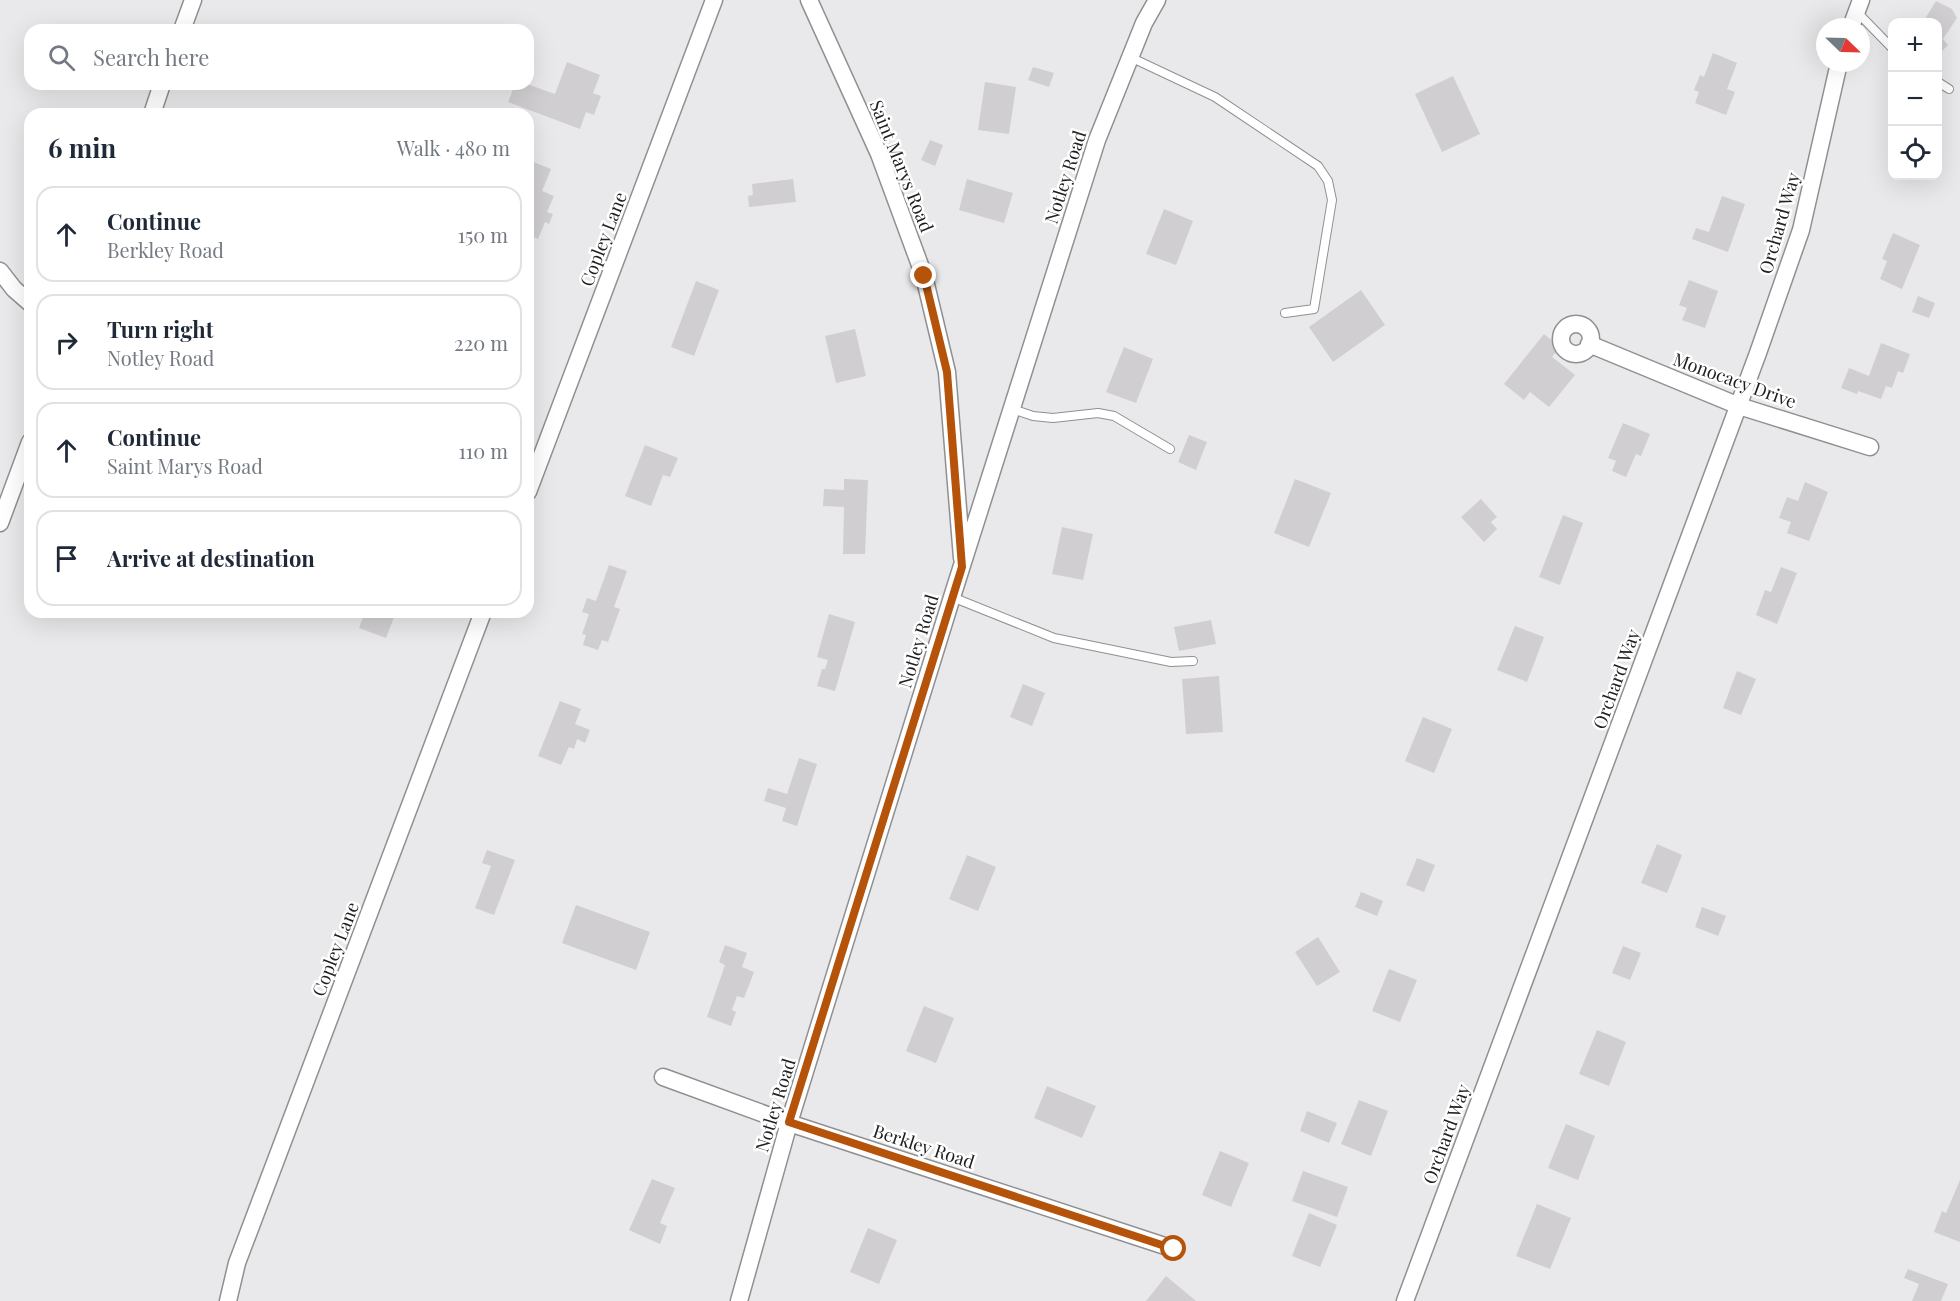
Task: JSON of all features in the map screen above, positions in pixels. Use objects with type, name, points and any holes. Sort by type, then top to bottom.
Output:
[{"type":"street","points":[[184,24],[193,0]]},
{"type":"street","name":"Copley Lane","points":[[534,476],[714,0]]},
{"type":"street","name":"Saint Marys Road","points":[[809,0],[879,154],[924,276],[947,372],[962,567]]},
{"type":"street","name":"Notley Road","points":[[739,1301],[789,1122],[1097,140],[1144,23],[1157,0]]},
{"type":"street","name":"Orchard Way","points":[[1405,1301],[1739,406],[1801,230],[1837,72]]},
{"type":"street","points":[[154,108],[160,90]]},
{"type":"street","points":[[0,271],[24,298]]},
{"type":"street","name":"Monocacy Drive","points":[[1589,344],[1739,406],[1870,447]]},
{"type":"street","points":[[0,523],[24,458]]},
{"type":"street","name":"Copley Lane","points":[[228,1301],[237,1263],[481,618]]},
{"type":"street","name":"Berkley Road","points":[[663,1077],[789,1122],[1174,1249]]},
{"type":"lane","points":[[1856,13],[1888,43]]},
{"type":"lane","points":[[1130,57],[1215,97],[1318,166],[1328,181],[1332,200],[1314,309],[1285,314]]},
{"type":"lane","points":[[1942,85],[1949,89]]},
{"type":"lane","points":[[1012,409],[1033,416],[1053,418],[1098,413],[1114,417],[1170,449]]},
{"type":"lane","points":[[952,597],[1054,638],[1171,662],[1193,661]]},
{"type":"building","points":[[1936,1],[1952,9],[1957,18],[1943,39],[1948,45],[1942,51],[1942,18],[1925,18]]},
{"type":"building","points":[[1713,53],[1737,63],[1727,89],[1735,92],[1726,115],[1695,103],[1699,92],[1694,90],[1700,75],[1704,77]]},
{"type":"building","points":[[567,62],[600,75],[593,93],[601,96],[594,115],[586,112],[580,129],[534,112],[534,108],[524,108],[508,102],[513,90],[534,90],[534,86],[555,94]]},
{"type":"building","points":[[1033,67],[1054,73],[1049,87],[1028,80]]},
{"type":"building","points":[[1453,76],[1480,134],[1442,152],[1415,94]]},
{"type":"building","points":[[985,82],[1016,87],[1009,134],[978,130]]},
{"type":"building","points":[[930,140],[943,145],[935,166],[921,160]]},
{"type":"building","points":[[534,162],[551,169],[542,191],[554,196],[547,212],[553,214],[549,224],[545,222],[538,239],[534,237]]},
{"type":"building","points":[[793,179],[796,202],[749,207],[748,196],[753,195],[752,184]]},
{"type":"building","points":[[967,179],[1013,193],[1004,223],[959,210]]},
{"type":"building","points":[[1722,196],[1745,204],[1728,252],[1692,239],[1696,228],[1709,232]]},
{"type":"building","points":[[1164,209],[1193,221],[1176,265],[1146,254]]},
{"type":"building","points":[[1893,233],[1920,245],[1902,289],[1880,279],[1887,261],[1882,259]]},
{"type":"building","points":[[1689,280],[1718,291],[1705,328],[1682,320],[1687,308],[1679,305]]},
{"type":"building","points":[[696,281],[719,290],[694,356],[671,347]]},
{"type":"building","points":[[1361,290],[1385,325],[1333,362],[1309,327]]},
{"type":"building","points":[[1918,296],[1935,303],[1929,318],[1912,312]]},
{"type":"building","points":[[855,329],[866,376],[836,383],[825,336]]},
{"type":"building","points":[[1544,334],[1560,347],[1552,357],[1575,375],[1549,407],[1530,392],[1524,400],[1504,384]]},
{"type":"building","points":[[1881,343],[1910,354],[1903,373],[1898,371],[1892,388],[1886,386],[1881,399],[1841,388],[1849,368],[1869,376]]},
{"type":"building","points":[[1124,347],[1153,359],[1136,403],[1106,392]]},
{"type":"building","points":[[1623,423],[1650,434],[1641,456],[1636,454],[1626,477],[1612,471],[1616,461],[1608,458]]},
{"type":"building","points":[[1189,435],[1207,442],[1196,470],[1178,462]]},
{"type":"building","points":[[645,445],[678,458],[670,477],[663,475],[651,506],[625,496]]},
{"type":"building","points":[[844,479],[868,480],[865,554],[843,554],[844,507],[823,506],[824,489],[844,490]]},
{"type":"building","points":[[1295,479],[1331,493],[1309,547],[1274,533]]},
{"type":"building","points":[[1805,482],[1828,492],[1809,541],[1787,533],[1791,522],[1779,518],[1787,497],[1798,501]]},
{"type":"building","points":[[1481,499],[1497,517],[1491,522],[1497,529],[1484,542],[1461,517]]},
{"type":"building","points":[[1563,515],[1583,523],[1560,585],[1539,577]]},
{"type":"building","points":[[1062,527],[1093,534],[1083,580],[1052,574]]},
{"type":"building","points":[[609,565],[627,571],[614,607],[620,609],[608,642],[602,640],[598,650],[583,645],[586,635],[582,634],[589,614],[582,612],[587,598],[596,601]]},
{"type":"building","points":[[1781,567],[1797,573],[1777,624],[1756,615],[1765,590],[1771,592]]},
{"type":"building","points":[[829,614],[855,622],[835,691],[817,686],[822,669],[825,669],[828,660],[817,657]]},
{"type":"building","points":[[363,618],[394,618],[386,638],[359,628]]},
{"type":"building","points":[[1211,620],[1216,644],[1179,651],[1174,627]]},
{"type":"building","points":[[1515,626],[1544,637],[1527,682],[1497,670]]},
{"type":"building","points":[[1737,671],[1756,679],[1741,715],[1723,708]]},
{"type":"building","points":[[1219,676],[1223,732],[1186,734],[1182,679]]},
{"type":"building","points":[[1023,684],[1045,693],[1032,726],[1010,717]]},
{"type":"building","points":[[560,701],[581,709],[575,724],[590,730],[585,743],[577,739],[574,749],[569,747],[561,765],[538,756]]},
{"type":"building","points":[[1423,717],[1452,729],[1434,773],[1405,761]]},
{"type":"building","points":[[799,758],[817,764],[797,826],[782,821],[786,808],[764,801],[768,788],[787,794]]},
{"type":"building","points":[[1657,844],[1682,855],[1667,893],[1641,883]]},
{"type":"building","points":[[487,850],[515,860],[494,915],[475,908],[491,866],[482,863]]},
{"type":"building","points":[[967,855],[996,867],[978,911],[949,899]]},
{"type":"building","points":[[1417,858],[1435,865],[1424,892],[1406,885]]},
{"type":"building","points":[[1361,892],[1383,901],[1377,916],[1355,907]]},
{"type":"building","points":[[576,905],[650,932],[636,970],[562,943]]},
{"type":"building","points":[[1702,907],[1726,916],[1718,936],[1695,927]]},
{"type":"building","points":[[1318,937],[1340,972],[1317,986],[1295,952]]},
{"type":"building","points":[[725,945],[747,953],[742,967],[754,972],[744,998],[737,996],[732,1010],[736,1012],[731,1026],[707,1017],[725,965],[719,962]]},
{"type":"building","points":[[1623,946],[1641,953],[1630,980],[1612,973]]},
{"type":"building","points":[[1389,969],[1417,980],[1400,1022],[1372,1011]]},
{"type":"building","points":[[924,1006],[954,1018],[936,1063],[906,1051]]},
{"type":"building","points":[[1597,1030],[1626,1042],[1609,1086],[1579,1074]]},
{"type":"building","points":[[1047,1086],[1096,1106],[1082,1138],[1034,1118]]},
{"type":"building","points":[[1359,1100],[1388,1111],[1371,1156],[1341,1144]]},
{"type":"building","points":[[1307,1111],[1337,1123],[1329,1143],[1300,1131]]},
{"type":"building","points":[[1566,1124],[1595,1136],[1578,1180],[1548,1168]]},
{"type":"building","points":[[1220,1151],[1249,1163],[1231,1207],[1202,1195]]},
{"type":"building","points":[[1303,1171],[1348,1187],[1337,1217],[1292,1201]]},
{"type":"building","points":[[652,1179],[675,1188],[660,1223],[667,1226],[660,1244],[629,1230]]},
{"type":"building","points":[[1960,1180],[1960,1242],[1934,1232],[1942,1211],[1946,1213]]},
{"type":"building","points":[[1537,1204],[1571,1218],[1550,1269],[1516,1256]]},
{"type":"building","points":[[1309,1213],[1337,1225],[1320,1267],[1292,1256]]},
{"type":"building","points":[[868,1228],[897,1240],[879,1284],[850,1272]]},
{"type":"building","points":[[1908,1269],[1948,1284],[1941,1301],[1912,1301],[1919,1284],[1904,1278]]},
{"type":"building","points":[[1166,1276],[1196,1301],[1146,1301]]},
{"type":"route","points":[[924,276],[947,372],[962,567],[789,1122],[1174,1249]]}]
